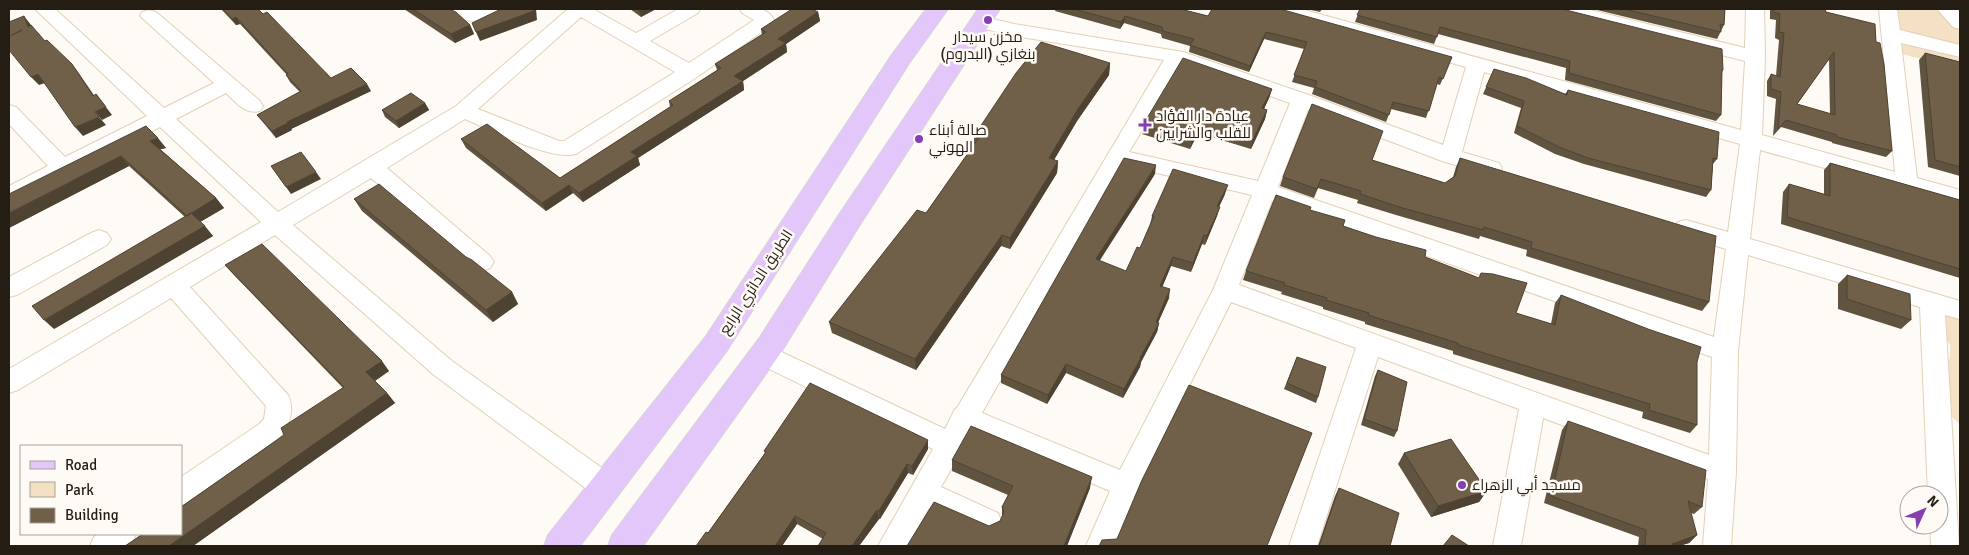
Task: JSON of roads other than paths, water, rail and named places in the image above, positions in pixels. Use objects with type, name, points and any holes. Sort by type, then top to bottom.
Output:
[{"type":"main road","points":[[935,12],[952,25],[982,19]]},
{"type":"main road","name":"الطريق الدائري الرابع","points":[[560,546],[716,344],[901,58],[935,12]]},
{"type":"main road","points":[[624,546],[746,376],[764,355],[805,286],[945,72],[982,19]]},
{"type":"main road","points":[[901,58],[926,62],[945,72]]},
{"type":"street","points":[[44,9],[276,223],[443,368],[606,487]]},
{"type":"street","points":[[455,9],[473,16],[490,9]]},
{"type":"street","points":[[9,382],[463,111],[579,9],[690,72]]},
{"type":"street","points":[[636,41],[691,9]]},
{"type":"street","points":[[463,111],[556,148],[568,149],[690,72],[764,20],[761,15],[748,9]]},
{"type":"street","points":[[1280,9],[1340,16],[1477,63],[1960,198]]},
{"type":"street","points":[[1564,9],[1755,57]]},
{"type":"street","points":[[1717,546],[1722,472],[1725,351],[1751,139],[1755,9]]},
{"type":"street","points":[[1888,9],[1907,183]]},
{"type":"street","points":[[1946,9],[1960,23]]},
{"type":"street","points":[[149,16],[253,106]]},
{"type":"street","points":[[982,19],[1014,30],[1176,56],[1302,100],[1450,156],[1506,172]]},
{"type":"street","points":[[1890,34],[1960,50]]},
{"type":"street","points":[[892,546],[964,417],[1176,56]]},
{"type":"street","points":[[1450,156],[1477,63]]},
{"type":"street","points":[[9,195],[228,84]]},
{"type":"street","points":[[1100,546],[1126,485],[1224,290],[1302,100]]},
{"type":"street","points":[[9,112],[62,168]]},
{"type":"street","points":[[1116,156],[1264,190],[1725,351]]},
{"type":"street","points":[[372,167],[482,262]]},
{"type":"street","points":[[1663,221],[1960,310]]},
{"type":"street","points":[[9,288],[99,239]]},
{"type":"street","points":[[173,284],[279,403],[276,424],[267,434],[182,492]]},
{"type":"street","points":[[1224,290],[1722,472]]},
{"type":"street","points":[[1932,301],[1945,546]]},
{"type":"street","points":[[1303,546],[1370,343]]},
{"type":"street","points":[[764,355],[950,444]]},
{"type":"street","points":[[1507,546],[1533,402]]},
{"type":"street","points":[[964,417],[1126,485]]},
{"type":"street","points":[[923,492],[988,522]]},
{"type":"street","points":[[104,546],[120,535]]},
{"type":"place","name":"مخزن سيدار بنغازي (البدروم)","points":[[988,20]]},
{"type":"place","name":"عيادة دار الفؤاد للقلب والشرايين","points":[[1145,125]]},
{"type":"place","name":"صالة أبناء الهوني","points":[[919,139]]},
{"type":"place","name":"مسجد أبي الزهراء","points":[[1462,485]]}]
